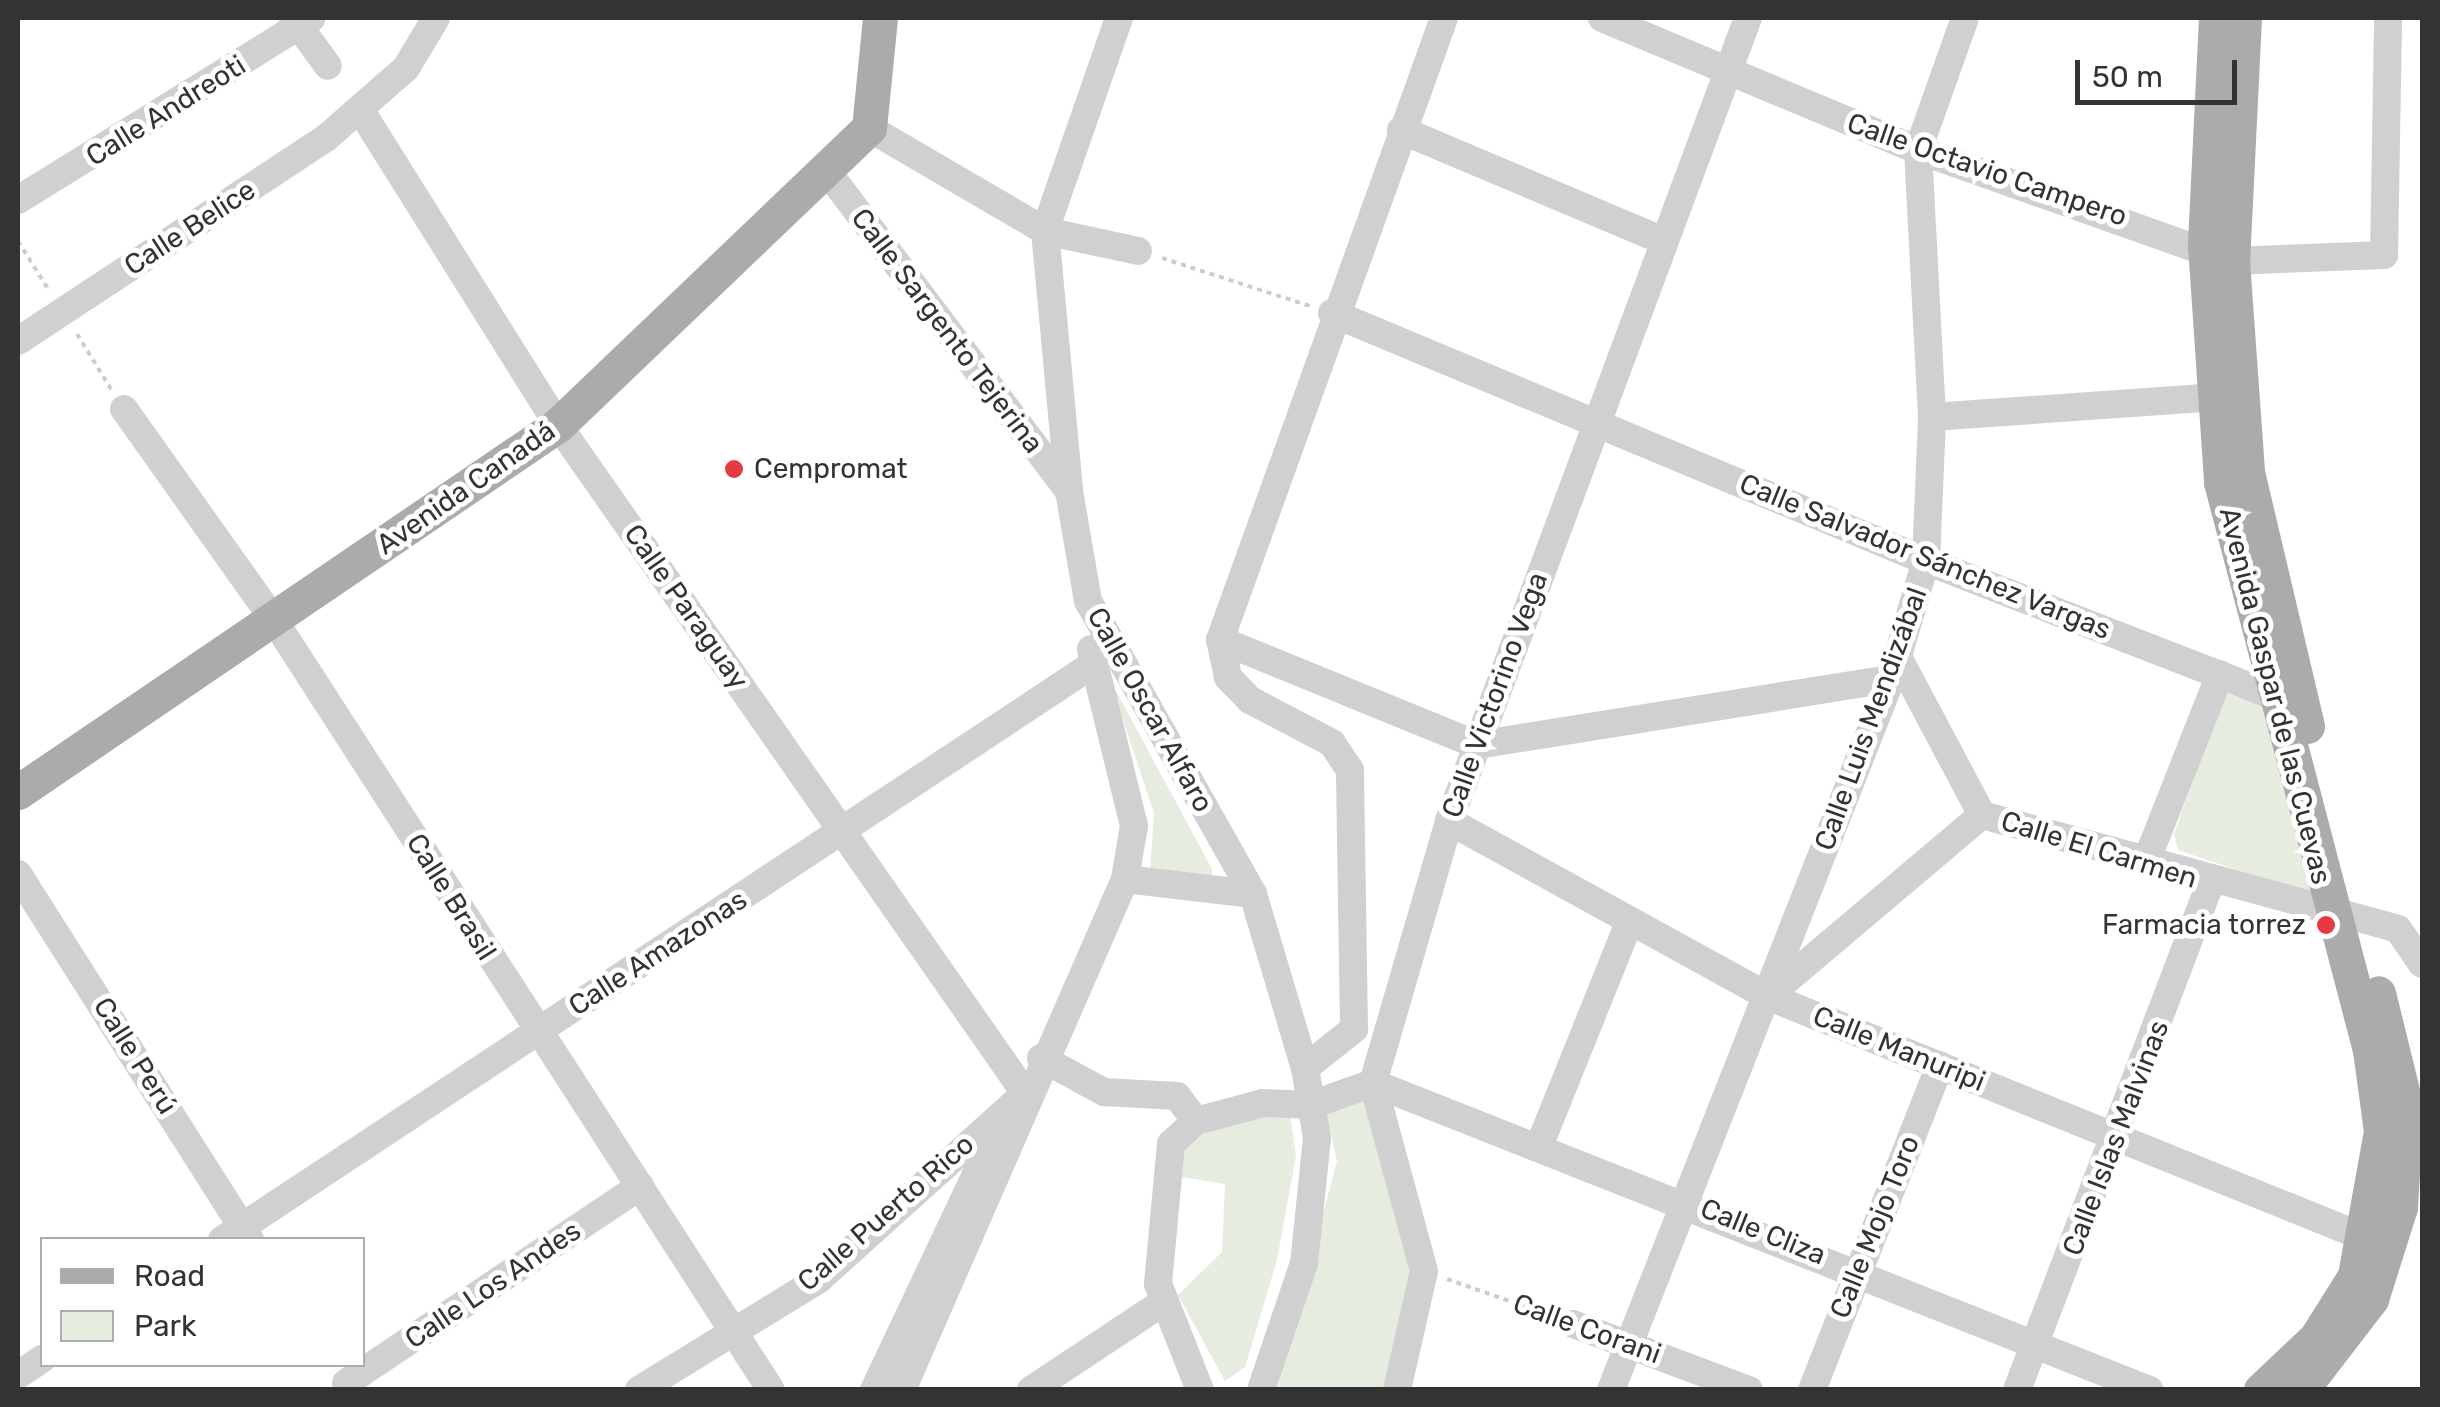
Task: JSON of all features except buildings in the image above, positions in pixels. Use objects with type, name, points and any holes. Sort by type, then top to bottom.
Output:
[{"type":"main road","points":[[870,128],[880,18]]},
{"type":"main road","name":"Avenida Gaspar de las Cuevas","points":[[2216,18],[2218,253],[2229,397],[2226,510],[2286,694],[2344,920],[2377,1090],[2379,1164],[2366,1238],[2340,1304],[2261,1390]]},
{"type":"main road","name":"Avenida Gaspar de las Cuevas","points":[[2218,253],[2244,18]]},
{"type":"main road","name":"Avenida Canadá","points":[[18,792],[558,424],[870,128]]},
{"type":"main road","name":"Avenida Gaspar de las Cuevas","points":[[2301,1390],[2371,1299],[2406,1160],[2397,1052],[2344,920]]},
{"type":"street","name":"Calle Belice","points":[[18,341],[361,111],[406,68],[436,18]]},
{"type":"street","name":"Calle Oscar Alfaro","points":[[1118,18],[1045,231],[1069,491],[1088,600],[1252,894],[1305,1068],[1317,1138],[1304,1263],[1260,1390]]},
{"type":"street","points":[[1305,1068],[1354,1029],[1350,770],[1318,734],[1250,700],[1228,677],[1220,640],[1332,313],[1444,18]]},
{"type":"street","name":"Calle Octavio Campero","points":[[1602,18],[1918,150],[2218,253],[2384,255],[2388,18]]},
{"type":"street","name":"Calle Victorino Vega","points":[[1373,1083],[1450,821],[1594,421],[1748,18]]},
{"type":"street","name":"Calle Luis Mendizábal","points":[[1611,1390],[1895,668],[1926,562],[1932,417],[1918,150],[1966,18]]},
{"type":"street","points":[[302,21],[328,66]]},
{"type":"street","name":"Calle Andreoti","points":[[18,200],[302,21]]},
{"type":"street","name":"Calle Paraguay","points":[[361,111],[558,424],[1026,1093]]},
{"type":"street","points":[[870,128],[1045,231],[1138,251]]},
{"type":"street","points":[[1400,130],[1662,240]]},
{"type":"street","name":"Calle Sargento Tejerina","points":[[826,170],[1069,491]]},
{"type":"street","name":"Calle Salvador Sánchez Vargas","points":[[1332,313],[1926,562],[2220,674],[2286,694]]},
{"type":"street","points":[[1932,417],[2229,397]]},
{"type":"street","name":"Calle Brasil","points":[[124,410],[274,620],[536,1032],[771,1390]]},
{"type":"street","points":[[902,1390],[1041,1058],[1125,879],[1134,826],[1092,665],[1088,600]]},
{"type":"street","points":[[1220,640],[1477,745],[1895,668],[1982,815],[1767,996]]},
{"type":"street","name":"Calle Amazonas","points":[[238,1235],[536,1032],[1092,665]]},
{"type":"street","points":[[2146,862],[2220,674]]},
{"type":"street","name":"Calle El Carmen","points":[[1982,815],[2344,920],[2410,927]]},
{"type":"street","name":"Calle Manuripi","points":[[1450,821],[1628,925],[1767,996],[2366,1238]]},
{"type":"street","name":"Calle Perú","points":[[18,874],[238,1235]]},
{"type":"street","points":[[1125,879],[1252,894]]},
{"type":"street","name":"Calle Islas Malvinas","points":[[2018,1390],[2120,1138],[2210,884]]},
{"type":"street","points":[[1540,1144],[1628,925]]},
{"type":"street","points":[[2410,927],[2422,964]]},
{"type":"street","points":[[1041,1058],[1104,1092],[1176,1096],[1196,1121]]},
{"type":"street","name":"Calle Mojo Toro","points":[[1812,1390],[1940,1065]]},
{"type":"street","points":[[1200,1390],[1165,1301],[1160,1233],[1172,1144],[1196,1121],[1263,1103],[1311,1105],[1373,1083],[1424,1271],[1397,1390]]},
{"type":"street","name":"Calle Cliza","points":[[1373,1083],[1684,1199],[2150,1390]]},
{"type":"street","points":[[874,1390],[978,1157],[1026,1093]]},
{"type":"street","name":"Calle Puerto Rico","points":[[639,1390],[730,1330],[818,1280],[1026,1093]]},
{"type":"street","name":"Calle Los Andes","points":[[365,1365],[640,1186]]},
{"type":"street","points":[[1031,1390],[1165,1301]]},
{"type":"street","name":"Calle Corani","points":[[1573,1324],[1749,1390]]},
{"type":"street","points":[[18,1375],[40,1359]]},
{"type":"path","points":[[1138,251],[1332,313]]},
{"type":"path","name":"Calle Corani","points":[[1424,1271],[1573,1324]]},
{"type":"green space","points":[[1109,678],[1212,869],[1212,879],[1150,871],[1154,813]]},
{"type":"green space","points":[[2224,693],[2262,704],[2318,889],[2310,895],[2178,850],[2174,834]]},
{"type":"green space","points":[[1360,1081],[1419,1230],[1393,1389],[1277,1390],[1337,1161],[1326,1113]]},
{"type":"green space","points":[[1289,1107],[1296,1156],[1277,1260],[1245,1367],[1225,1381],[1178,1295],[1222,1252],[1225,1184],[1174,1176],[1183,1150],[1208,1130]]},
{"type":"place","name":"Cempromat","points":[[734,469]]},
{"type":"place","name":"Farmacia torrez","points":[[2326,925]]}]
